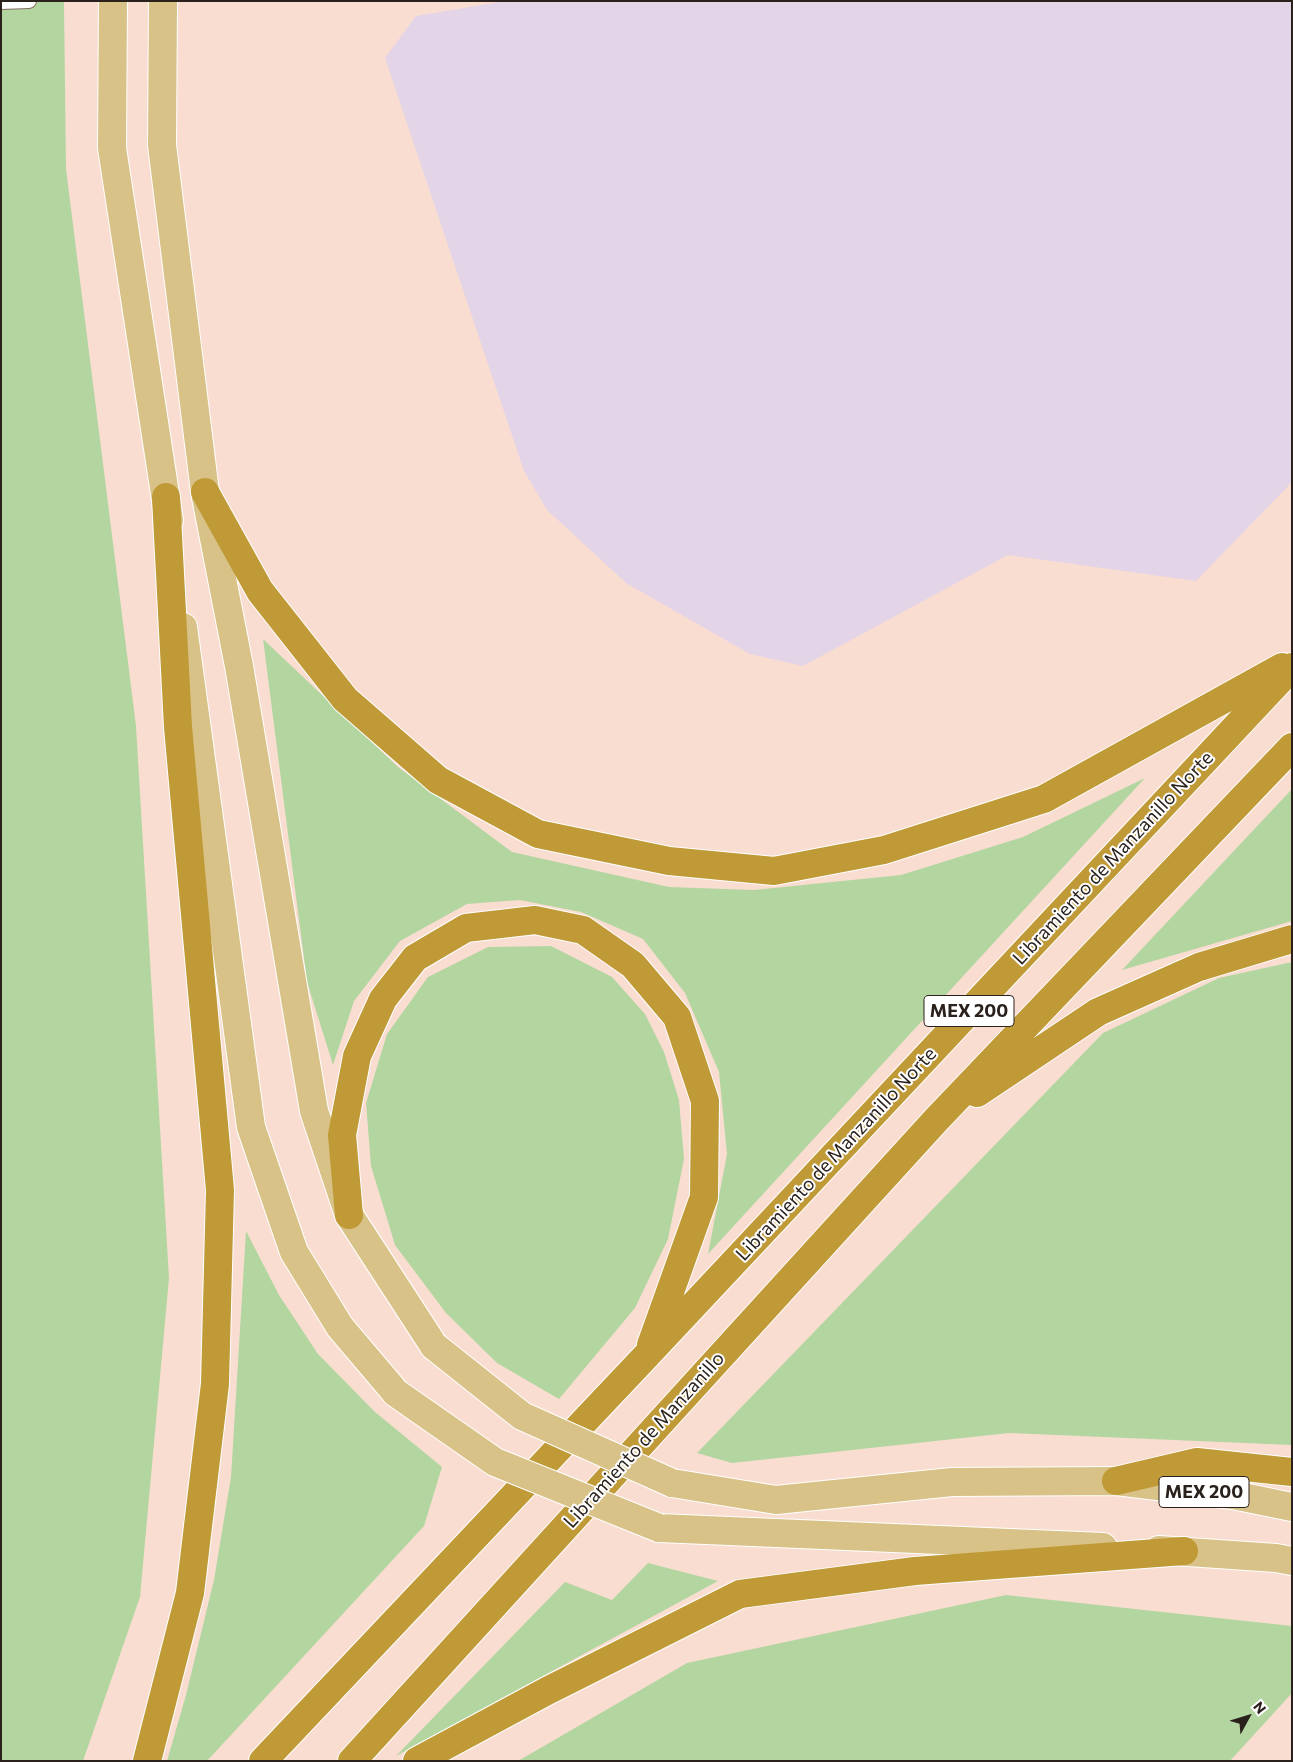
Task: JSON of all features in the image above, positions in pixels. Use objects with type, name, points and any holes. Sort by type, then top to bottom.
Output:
[{"type":"highway","points":[[205,492],[260,591],[345,699],[438,780],[538,834],[668,861],[774,871],[884,850],[1044,799],[1292,661]]},
{"type":"highway","points":[[147,1761],[190,1593],[215,1384],[220,1199],[178,727],[166,497]]},
{"type":"highway","name":"Libramiento de Manzanillo Norte","points":[[647,1356],[1292,667]]},
{"type":"highway","name":"MEX 200","points":[[936,1120],[1292,747]]},
{"type":"highway","points":[[262,1761],[647,1356],[704,1198],[705,1101],[677,1017],[633,964],[583,930],[535,920],[466,928],[415,958],[383,999],[357,1056],[342,1135],[349,1214]]},
{"type":"highway","points":[[936,1120],[1098,1012],[1199,966],[1292,939]]},
{"type":"highway","name":"Libramiento de Manzanillo","points":[[352,1761],[936,1120]]},
{"type":"highway","points":[[1116,1481],[1197,1462],[1292,1472]]},
{"type":"highway","points":[[417,1761],[547,1691],[740,1594],[915,1571],[1184,1551]]},
{"type":"main road","points":[[113,1],[112,148],[166,497],[251,1127],[294,1252],[340,1327],[396,1393],[495,1462],[659,1528],[1184,1551],[1276,1558],[1292,1561]]},
{"type":"main road","points":[[163,1],[162,145],[205,492],[239,666],[314,1110],[349,1214],[434,1346],[522,1416],[672,1483],[776,1500],[952,1482],[1116,1481]]},
{"type":"main road","name":"MEX 200","points":[[1116,1481],[1233,1495],[1292,1507]]},
{"type":"lane","points":[[1,2],[29,1]]},
{"type":"shaded area","points":[[506,1],[1292,1],[1292,482],[1196,581],[1008,555],[803,666],[750,654],[626,583],[547,510],[524,471],[385,58],[416,16]]},
{"type":"green space","points":[[1,1],[64,1],[66,169],[136,726],[169,1278],[140,1597],[83,1761],[1,1761]]},
{"type":"green space","points":[[263,639],[398,767],[512,852],[669,887],[754,890],[901,875],[1023,837],[1145,778],[708,1254],[727,1154],[719,1072],[685,993],[643,939],[581,912],[520,900],[467,904],[400,941],[354,1001],[333,1065],[307,982]]},
{"type":"green space","points":[[1292,789],[1292,921],[1122,970]]},
{"type":"green space","points":[[551,946],[612,977],[645,1014],[664,1052],[679,1100],[684,1159],[668,1239],[635,1308],[559,1399],[497,1363],[446,1313],[395,1245],[371,1166],[366,1103],[387,1034],[428,977],[488,947]]},
{"type":"green space","points":[[1292,962],[1292,1445],[1009,1433],[732,1463],[697,1453],[1103,1033],[1219,978]]},
{"type":"green space","points":[[246,1231],[279,1295],[318,1354],[375,1412],[442,1467],[424,1526],[207,1761],[167,1761],[186,1695],[214,1580],[231,1477]]},
{"type":"green space","points":[[648,1563],[718,1581],[396,1756],[565,1582],[612,1600]]},
{"type":"green space","points":[[1006,1595],[1292,1626],[1292,1693],[1230,1761],[518,1761],[687,1663]]}]
